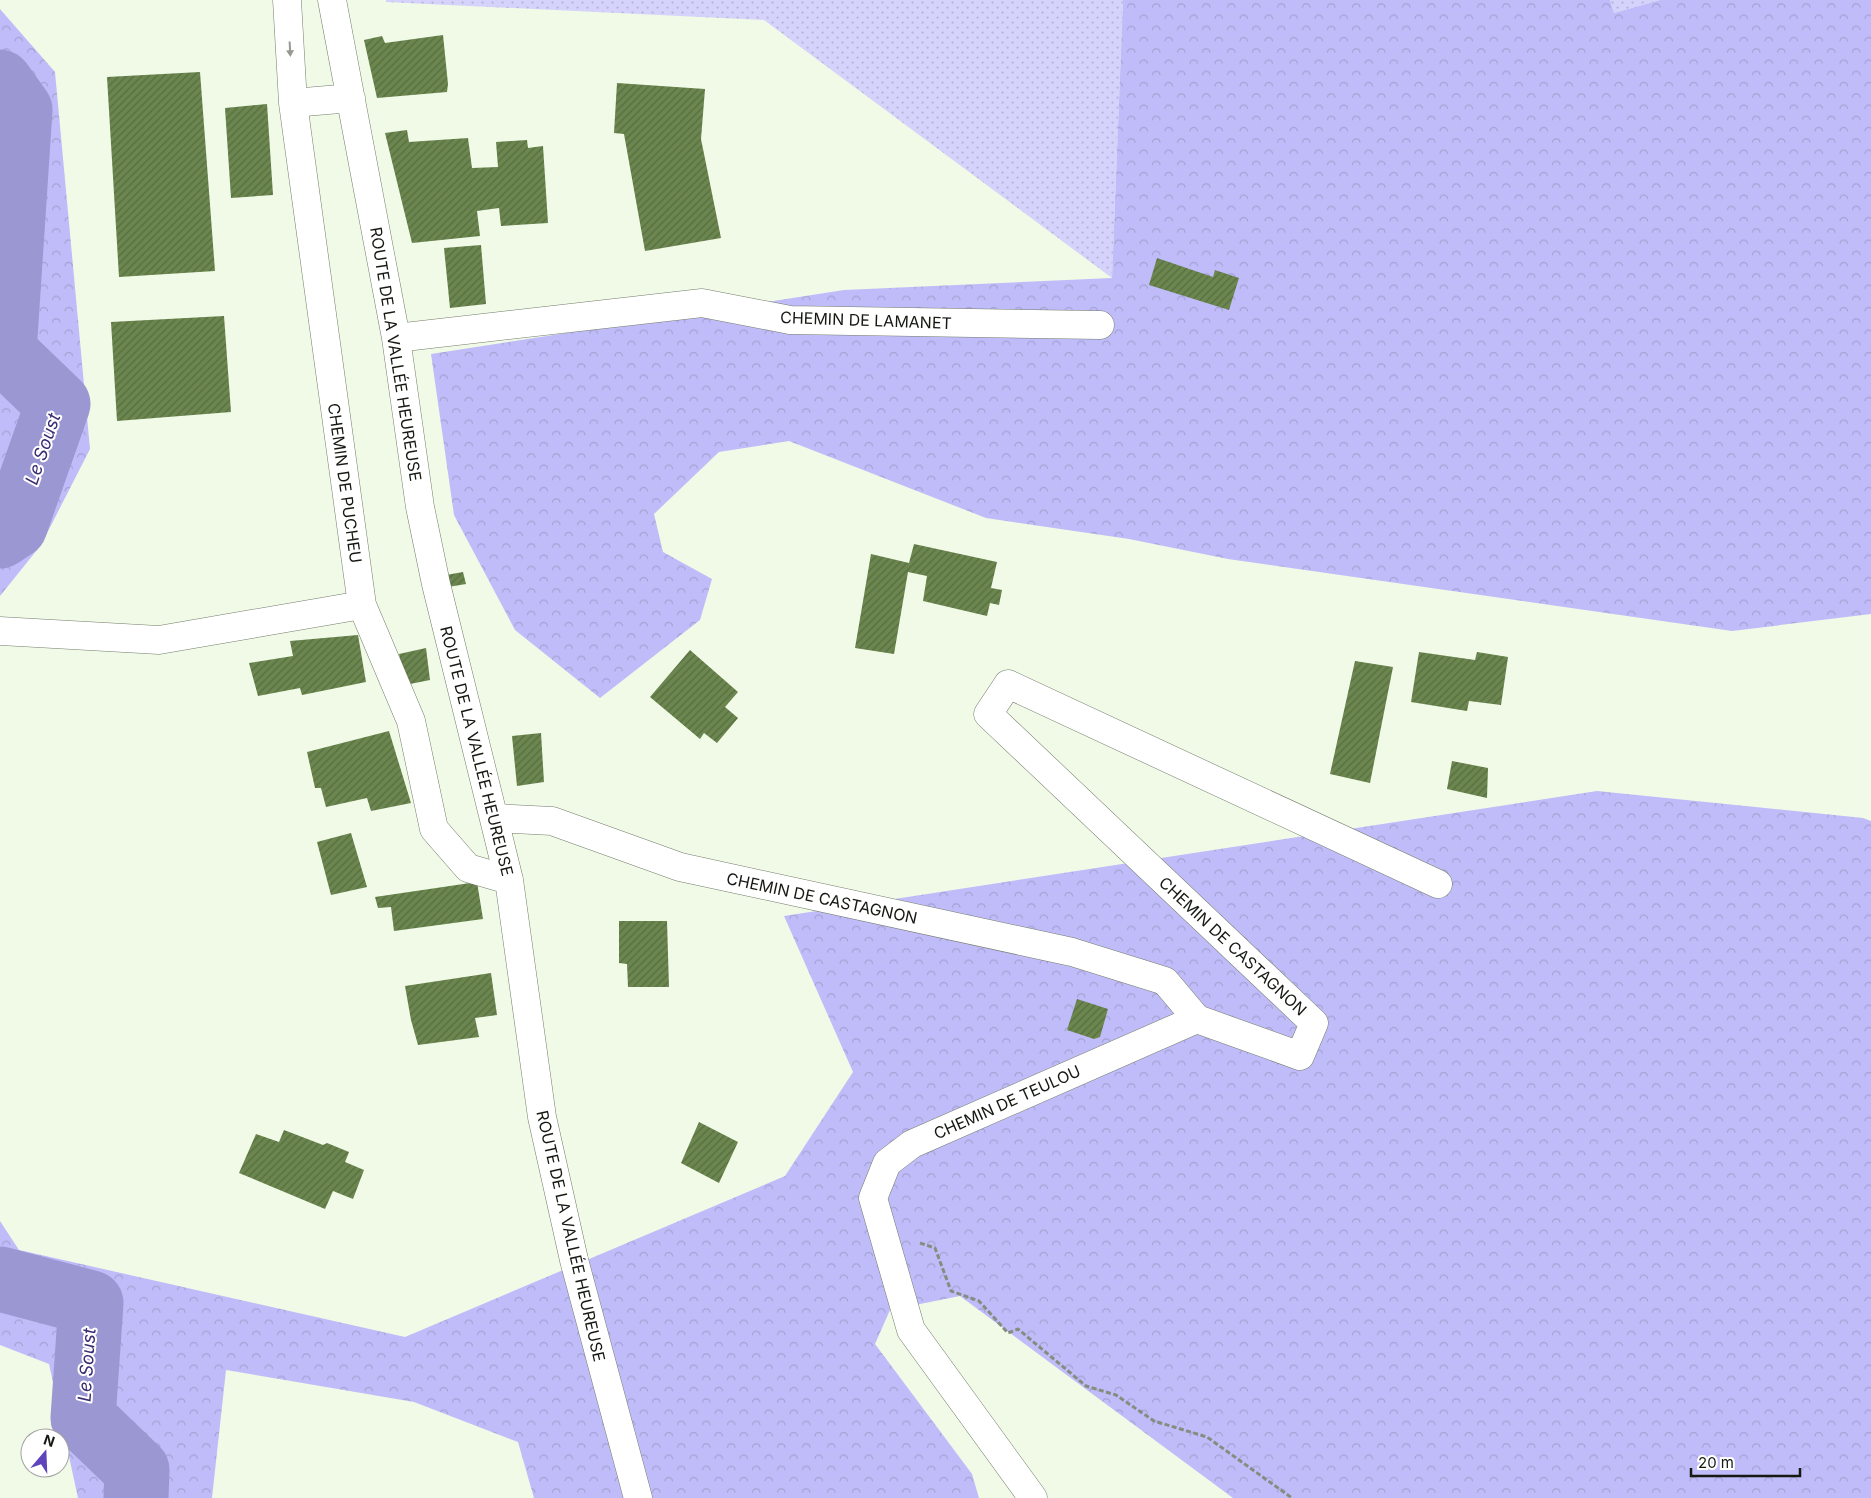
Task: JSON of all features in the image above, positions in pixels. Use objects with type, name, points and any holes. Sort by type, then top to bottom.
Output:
[{"type":"street","name":"CHEMIN DE PUCHEU","points":[[287,0],[293,103],[362,604],[411,721],[434,829],[468,868],[509,880]]},
{"type":"street","name":"ROUTE DE LA VALLÉE HEUREUSE","points":[[332,0],[396,338],[420,507],[436,584],[509,880],[542,1117],[574,1260],[638,1498]]},
{"type":"street","points":[[293,103],[351,98]]},
{"type":"street","name":"CHEMIN DE LAMANET","points":[[396,338],[702,303],[790,320],[1100,324]]},
{"type":"street","points":[[0,631],[158,640],[362,604]]},
{"type":"street","name":"CHEMIN DE CASTAGNON","points":[[495,818],[552,820],[680,867],[1072,952],[1166,981],[1197,1019],[1300,1056],[1314,1023],[988,714],[1008,684],[1438,884]]},
{"type":"street","name":"CHEMIN DE TEULOU","points":[[1032,1498],[911,1330],[873,1198],[887,1164],[912,1144],[1197,1019]]},
{"type":"path","points":[[935,1248],[951,1291],[979,1301],[1008,1333],[1018,1329],[1086,1386],[1116,1395],[1154,1420],[1207,1437],[1292,1498]]},
{"type":"shaded area","points":[[386,0],[1123,0],[1112,278],[764,20],[386,2]]},
{"type":"shaded area","points":[[1610,0],[1660,0],[1614,13]]},
{"type":"green space","points":[[1123,0],[1610,0],[1614,13],[1660,0],[1871,0],[1871,614],[1732,631],[1228,559],[1129,539],[986,518],[789,441],[719,452],[654,514],[663,552],[712,579],[700,620],[600,698],[515,630],[454,515],[431,354],[844,290],[1112,278]]},
{"type":"green space","points":[[0,9],[55,72],[90,449],[41,545],[0,596]]},
{"type":"green space","points":[[1597,791],[1863,818],[1871,821],[1871,1498],[1233,1498],[960,1296],[890,1310],[875,1344],[972,1474],[979,1498],[534,1498],[518,1442],[414,1402],[226,1370],[212,1498],[78,1498],[70,1461],[70,1428],[63,1428],[49,1364],[0,1345],[0,1221],[19,1250],[405,1337],[785,1176],[853,1072],[784,916]]},
{"type":"building","points":[[443,35],[448,84],[447,92],[377,98],[364,40],[382,36],[385,43]]},
{"type":"building","points":[[200,72],[215,271],[119,277],[107,77]]},
{"type":"building","points":[[617,83],[705,89],[701,139],[721,238],[645,251],[624,134],[614,133]]},
{"type":"building","points":[[267,104],[273,195],[231,198],[225,108]]},
{"type":"building","points":[[407,130],[409,142],[468,138],[472,168],[498,167],[496,142],[527,140],[528,148],[543,146],[548,223],[501,226],[499,208],[477,211],[480,236],[412,243],[385,133]]},
{"type":"building","points":[[481,245],[486,304],[450,308],[444,248]]},
{"type":"building","points":[[1157,258],[1213,277],[1215,270],[1239,278],[1229,310],[1149,285]]},
{"type":"building","points":[[224,316],[231,412],[117,421],[111,322]]},
{"type":"building","points":[[914,544],[997,562],[991,588],[1002,590],[999,605],[990,603],[987,616],[923,601],[927,576],[908,572],[894,654],[855,648],[871,554],[909,563]]},
{"type":"building","points":[[463,572],[466,584],[448,587],[446,575]]},
{"type":"building","points":[[358,635],[366,682],[302,695],[300,688],[258,696],[249,663],[293,656],[290,641]]},
{"type":"building","points":[[426,648],[430,680],[405,685],[399,654]]},
{"type":"building","points":[[690,650],[738,692],[725,707],[738,718],[717,743],[704,733],[700,739],[650,697]]},
{"type":"building","points":[[1419,652],[1475,660],[1477,652],[1508,657],[1501,705],[1469,701],[1467,711],[1411,702]]},
{"type":"building","points":[[1355,661],[1393,667],[1370,783],[1330,774]]},
{"type":"building","points":[[389,731],[411,803],[371,811],[367,798],[326,807],[321,788],[315,788],[307,752]]},
{"type":"building","points":[[541,733],[544,782],[517,786],[512,736]]},
{"type":"building","points":[[1452,761],[1488,768],[1487,798],[1447,789]]},
{"type":"building","points":[[351,833],[367,887],[331,895],[317,842]]},
{"type":"building","points":[[477,882],[483,919],[394,931],[391,907],[378,908],[375,897]]},
{"type":"building","points":[[619,921],[667,921],[669,987],[628,987],[627,964],[619,963]]},
{"type":"building","points":[[491,973],[497,1015],[475,1018],[479,1037],[418,1045],[405,986]]},
{"type":"building","points":[[1077,999],[1108,1009],[1100,1037],[1094,1039],[1067,1030]]},
{"type":"building","points":[[699,1122],[738,1142],[719,1183],[681,1163]]},
{"type":"building","points":[[284,1130],[323,1145],[327,1143],[349,1152],[345,1162],[364,1170],[353,1199],[333,1191],[325,1209],[239,1173],[256,1134],[279,1142]]},
{"type":"waterway","name":"Le Soust","points":[[0,82],[20,110],[4,352],[58,404],[15,526],[0,536]]},
{"type":"waterway","name":"Le Soust","points":[[0,1279],[91,1303],[83,1418],[137,1470],[136,1498]]}]
